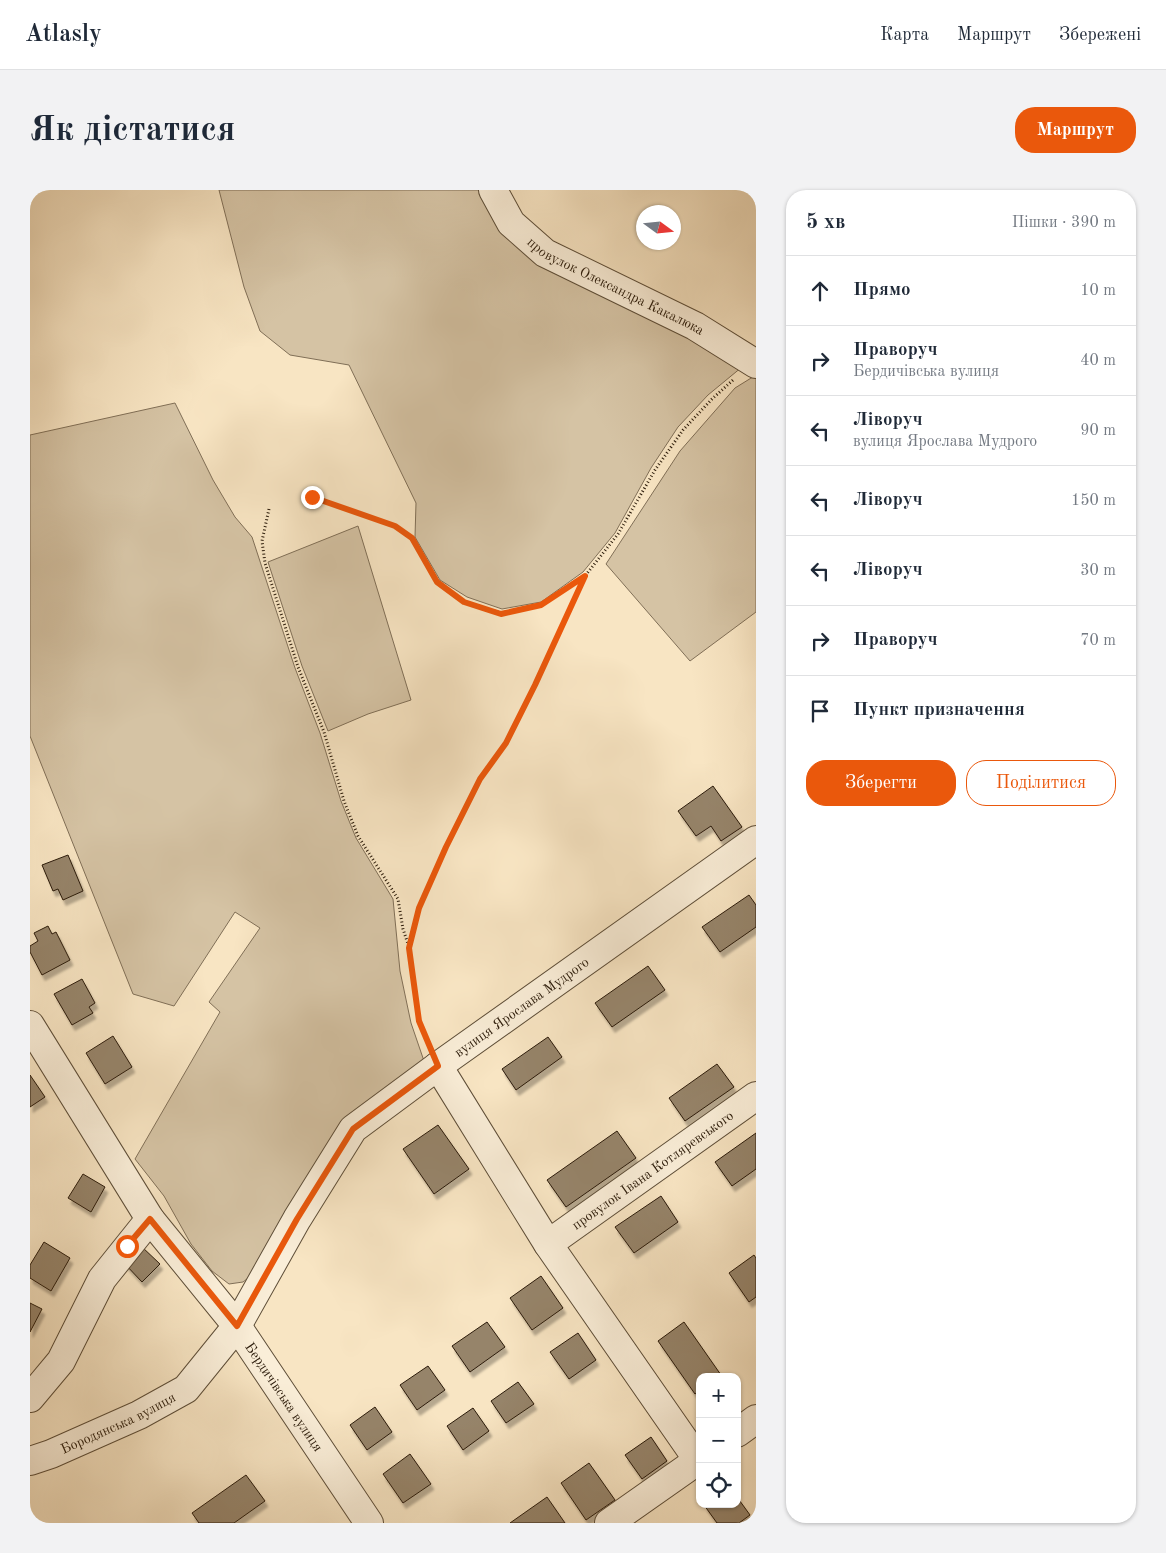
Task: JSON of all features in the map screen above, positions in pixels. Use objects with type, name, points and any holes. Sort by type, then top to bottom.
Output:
[{"type":"street","name":"провулок Олександра Какалюка","points":[[493,190],[511,223],[546,253],[695,326],[756,364]]},
{"type":"street","name":"вулиця Ярослава Мудрого","points":[[237,1326],[297,1219],[353,1129],[438,1066],[756,840]]},
{"type":"street","name":"Бердичівська вулиця","points":[[33,1039],[150,1219],[237,1326],[369,1523]]},
{"type":"street","points":[[438,1066],[548,1244],[696,1456]]},
{"type":"street","name":"провулок Івана Котляревського","points":[[548,1244],[756,1096]]},
{"type":"street","points":[[30,1398],[61,1361],[102,1279],[150,1219]]},
{"type":"street","name":"Бородянська вулиця","points":[[30,1461],[51,1454],[139,1414],[186,1389],[237,1326]]},
{"type":"street","points":[[741,1430],[756,1419]]},
{"type":"street","points":[[609,1523],[696,1462]]},
{"type":"path","points":[[409,948],[419,908],[446,847],[480,779],[506,743],[585,576],[618,534],[655,470],[683,430],[712,399],[743,372],[756,364]]},
{"type":"path","points":[[312,497],[395,526],[412,538],[437,582],[464,602],[501,614],[541,605],[585,576]]},
{"type":"path","points":[[269,509],[262,541],[265,563],[298,667],[324,732],[344,801],[358,836],[398,899],[403,929],[409,948],[419,1021],[438,1066]]},
{"type":"shaded area","points":[[219,190],[485,190],[495,211],[742,367],[708,395],[678,427],[651,468],[615,533],[583,572],[541,602],[502,609],[467,597],[440,580],[415,537],[416,503],[349,365],[290,355],[260,331],[244,287]]},
{"type":"shaded area","points":[[756,375],[756,612],[690,661],[606,564],[680,451],[735,388]]},
{"type":"shaded area","points":[[175,403],[213,480],[235,517],[252,537],[295,668],[320,733],[341,801],[356,838],[393,899],[400,971],[411,1023],[424,1061],[252,1275],[243,1282],[229,1284],[212,1271],[191,1244],[164,1196],[135,1159],[220,1012],[209,1002],[260,928],[235,912],[174,1006],[133,994],[30,736],[30,435]]},
{"type":"shaded area","points":[[358,526],[411,700],[368,714],[328,731],[302,666],[268,562]]},
{"type":"building","points":[[713,786],[742,827],[721,841],[711,826],[696,836],[678,811]]},
{"type":"building","points":[[68,855],[83,891],[63,900],[58,889],[53,891],[42,865]]},
{"type":"building","points":[[749,895],[756,905],[756,927],[720,952],[702,927]]},
{"type":"building","points":[[48,926],[52,934],[56,932],[70,960],[42,975],[30,952],[30,946],[38,941],[34,933]]},
{"type":"building","points":[[648,966],[665,990],[612,1027],[595,1003]]},
{"type":"building","points":[[82,979],[95,1003],[89,1007],[93,1013],[72,1025],[54,994]]},
{"type":"building","points":[[113,1036],[132,1067],[105,1084],[86,1053]]},
{"type":"building","points":[[548,1037],[562,1057],[516,1090],[502,1069]]},
{"type":"building","points":[[717,1064],[734,1087],[685,1121],[669,1098]]},
{"type":"building","points":[[30,1075],[45,1097],[30,1107]]},
{"type":"building","points":[[438,1125],[469,1169],[434,1194],[403,1149]]},
{"type":"building","points":[[617,1131],[636,1158],[566,1207],[547,1180]]},
{"type":"building","points":[[756,1133],[756,1169],[732,1186],[715,1162]]},
{"type":"building","points":[[83,1174],[105,1187],[91,1212],[68,1198]]},
{"type":"building","points":[[661,1196],[678,1222],[634,1253],[615,1227]]},
{"type":"building","points":[[44,1242],[70,1258],[51,1291],[30,1278],[30,1265]]},
{"type":"building","points":[[141,1246],[160,1264],[142,1282],[124,1263]]},
{"type":"building","points":[[754,1255],[756,1258],[756,1297],[749,1302],[729,1273]]},
{"type":"building","points":[[541,1276],[563,1308],[532,1330],[510,1298]]},
{"type":"building","points":[[30,1303],[42,1309],[30,1332]]},
{"type":"building","points":[[487,1322],[505,1347],[470,1372],[452,1346]]},
{"type":"building","points":[[684,1322],[720,1373],[696,1373],[695,1394],[658,1341]]},
{"type":"building","points":[[578,1333],[596,1360],[569,1379],[550,1352]]},
{"type":"building","points":[[428,1366],[445,1390],[417,1410],[400,1385]]},
{"type":"building","points":[[518,1382],[534,1404],[506,1423],[491,1401]]},
{"type":"building","points":[[375,1407],[392,1432],[367,1450],[350,1425]]},
{"type":"building","points":[[473,1408],[489,1431],[463,1450],[447,1426]]},
{"type":"building","points":[[651,1437],[667,1461],[642,1479],[625,1455]]},
{"type":"building","points":[[410,1454],[431,1484],[403,1503],[383,1474]]},
{"type":"building","points":[[589,1463],[615,1500],[586,1520],[561,1483]]},
{"type":"building","points":[[246,1475],[265,1501],[234,1523],[199,1523],[192,1513]]},
{"type":"building","points":[[547,1497],[565,1523],[510,1523]]},
{"type":"building","points":[[741,1503],[750,1515],[739,1523],[717,1523],[706,1508],[741,1508]]},
{"type":"route","points":[[127,1246],[150,1219],[237,1326],[297,1219],[353,1129],[438,1066],[419,1021],[409,948],[419,908],[446,847],[480,779],[506,743],[585,576],[541,605],[501,614],[464,602],[437,582],[412,538],[395,526],[312,497]]}]
